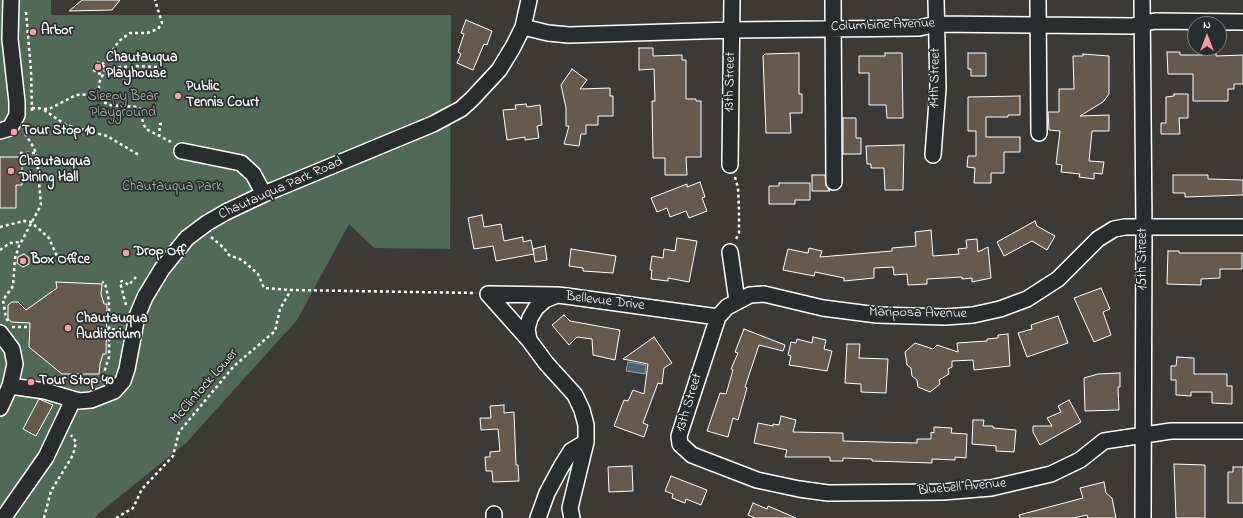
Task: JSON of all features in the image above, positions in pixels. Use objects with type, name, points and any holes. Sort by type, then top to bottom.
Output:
[{"type":"street","points":[[0,131],[9,129],[25,107],[10,40],[11,0]]},
{"type":"street","name":"Chautauqua Park Road","points":[[73,400],[91,400],[111,393],[120,386],[127,369],[137,316],[144,297],[169,259],[187,238],[200,227],[216,217],[264,194],[451,115],[472,99],[499,70],[514,47],[523,27],[529,0]]},
{"type":"street","name":"13th Street","points":[[730,165],[732,0]]},
{"type":"street","points":[[833,0],[834,182]]},
{"type":"street","name":"14th Street","points":[[933,155],[938,88],[936,0]]},
{"type":"street","points":[[1038,0],[1039,133]]},
{"type":"street","name":"15th Street","points":[[1142,0],[1144,228],[1143,518]]},
{"type":"street","name":"Columbine Avenue","points":[[523,27],[548,33],[569,35],[732,30],[919,28],[936,24],[1142,25],[1155,22],[1243,22]]},
{"type":"street","points":[[178,147],[242,163],[253,174],[264,194]]},
{"type":"street","name":"Mariposa Avenue","points":[[718,317],[727,307],[737,301],[750,295],[764,294],[823,308],[877,315],[945,317],[973,315],[1000,309],[1027,299],[1058,279],[1098,239],[1114,229],[1125,227],[1243,227]]},
{"type":"street","points":[[730,252],[737,301]]},
{"type":"street","points":[[488,294],[557,295]]},
{"type":"street","points":[[488,294],[575,395],[584,415],[586,425],[586,442],[570,508],[572,518]]},
{"type":"street","name":"Bellevue Drive","points":[[529,340],[528,329],[530,318],[536,308],[545,300],[557,295],[718,317]]},
{"type":"street","name":"13th Street","points":[[680,444],[678,436],[718,317]]},
{"type":"street","points":[[0,333],[7,342],[15,358],[15,370],[10,386],[0,408]]},
{"type":"street","points":[[4,517],[46,457],[73,400],[45,390],[10,386]]},
{"type":"street","name":"Bluebell Avenue","points":[[680,444],[692,455],[757,480],[799,490],[828,493],[943,492],[991,488],[1052,474],[1080,460],[1104,441],[1171,431],[1243,431]]},
{"type":"street","points":[[538,518],[547,492],[571,451],[586,442]]},
{"type":"path","points":[[102,65],[119,41],[130,33],[147,33],[158,29],[162,23],[155,0]]},
{"type":"path","points":[[25,5],[31,60],[25,107],[44,110],[54,108],[76,95],[99,94]]},
{"type":"path","points":[[97,62],[106,68],[135,66],[158,67]]},
{"type":"path","points":[[106,68],[99,83],[99,94],[106,104],[135,106],[140,108],[144,126],[150,132],[178,147]]},
{"type":"path","points":[[93,70],[102,75]]},
{"type":"path","points":[[44,110],[66,125],[107,136],[139,155]]},
{"type":"path","points":[[159,137],[160,124],[162,124]]},
{"type":"path","points":[[24,132],[35,153],[41,205],[20,242],[16,258],[14,286],[2,300],[6,318],[12,327],[29,327]]},
{"type":"path","points":[[20,153],[35,153]]},
{"type":"path","points":[[730,165],[738,188],[739,233],[730,252]]},
{"type":"path","points":[[0,227],[24,221],[31,222],[49,238],[60,263]]},
{"type":"path","points":[[200,227],[229,254],[242,260],[258,274],[264,288],[291,290],[465,291],[488,294]]},
{"type":"path","points":[[0,250],[10,243],[20,242]]},
{"type":"path","points":[[126,309],[126,299],[120,282],[122,281],[128,285],[136,278]]},
{"type":"path","points":[[100,388],[109,357],[109,301],[105,283],[102,282]]},
{"type":"path","name":"McClintock Lower","points":[[116,518],[133,508],[142,489],[172,456],[178,432],[234,366],[275,331],[280,309],[291,290]]},
{"type":"path","points":[[108,329],[120,330]]},
{"type":"path","points":[[44,518],[51,491],[73,455],[76,442],[63,423]]},
{"type":"green space","name":"Chautauqua Park","points":[[0,0],[51,0],[51,15],[451,15],[450,249],[374,248],[349,224],[297,320],[186,443],[99,513],[95,518],[0,518]]},
{"type":"water","points":[[628,362],[646,365],[645,374],[626,371]]},
{"type":"building","points":[[82,0],[120,0],[112,10],[69,11]]},
{"type":"building","points":[[466,20],[492,31],[487,45],[484,44],[473,70],[457,63],[461,54],[458,52],[464,34],[461,33]]},
{"type":"building","points":[[639,48],[653,48],[653,56],[682,55],[682,60],[686,60],[686,99],[696,99],[696,101],[701,101],[701,157],[686,157],[687,175],[665,175],[665,158],[653,158],[652,101],[655,101],[654,69],[639,70]]},
{"type":"building","points":[[1167,52],[1180,52],[1180,55],[1187,56],[1243,55],[1243,84],[1234,84],[1234,89],[1228,89],[1228,101],[1193,101],[1193,74],[1168,74]]},
{"type":"building","points":[[799,53],[799,94],[802,94],[802,113],[790,113],[791,133],[766,133],[763,56],[765,54]]},
{"type":"building","points":[[885,53],[902,53],[903,118],[887,118],[886,105],[869,105],[869,73],[859,73],[859,56],[885,56]]},
{"type":"building","points":[[968,53],[986,53],[986,76],[971,76],[971,69],[968,69]]},
{"type":"building","points":[[1083,54],[1109,56],[1109,94],[1103,102],[1080,116],[1109,115],[1109,131],[1092,131],[1089,161],[1104,162],[1102,174],[1094,173],[1094,179],[1079,177],[1080,174],[1061,172],[1062,165],[1056,164],[1060,131],[1049,130],[1048,112],[1059,112],[1059,89],[1074,89],[1073,56],[1083,56]]},
{"type":"building","points":[[572,69],[587,80],[580,89],[610,88],[610,96],[613,96],[613,116],[598,116],[598,125],[586,125],[586,134],[581,134],[579,146],[564,144],[569,126],[566,126],[566,108],[561,85]]},
{"type":"building","points":[[1174,94],[1188,94],[1188,118],[1179,118],[1180,134],[1161,134],[1161,123],[1166,123],[1166,97],[1174,96]]},
{"type":"building","points":[[1020,96],[1020,115],[1008,115],[1008,117],[986,117],[986,137],[1020,137],[1020,152],[1004,152],[1004,173],[991,173],[991,183],[974,183],[975,168],[967,167],[968,156],[976,156],[976,131],[968,131],[968,97]]},
{"type":"building","points":[[526,104],[527,107],[540,105],[542,125],[537,126],[539,138],[525,140],[525,137],[507,140],[503,110],[516,109],[515,105]]},
{"type":"building","points":[[843,118],[856,118],[856,138],[861,138],[861,154],[843,154]]},
{"type":"building","points":[[904,145],[903,190],[885,190],[884,168],[871,168],[871,164],[867,164],[866,146]]},
{"type":"building","name":"Chautauqua Dining Hall","points":[[0,157],[22,157],[22,185],[16,185],[16,208],[0,208]]},
{"type":"building","points":[[812,175],[825,175],[826,186],[830,191],[812,191]]},
{"type":"building","points":[[1173,175],[1208,175],[1208,179],[1243,180],[1243,195],[1185,197],[1185,193],[1173,193]]},
{"type":"building","points":[[700,182],[705,197],[702,198],[707,211],[689,218],[686,211],[670,217],[667,208],[657,212],[651,198],[687,184],[687,187]]},
{"type":"building","points":[[779,183],[810,183],[810,200],[795,200],[795,204],[769,204],[769,186],[779,186]]},
{"type":"building","points":[[482,215],[484,227],[501,224],[504,241],[523,237],[523,242],[531,240],[534,254],[496,261],[493,246],[474,249],[468,218]]},
{"type":"building","points":[[1035,221],[1037,226],[1055,236],[1047,250],[1032,241],[1004,256],[997,242]]},
{"type":"building","points":[[931,230],[933,256],[959,254],[958,249],[967,248],[966,240],[977,239],[978,252],[988,247],[991,278],[972,282],[972,278],[962,279],[962,277],[927,279],[927,284],[908,285],[907,274],[894,275],[893,267],[874,268],[874,278],[844,281],[844,278],[815,272],[814,276],[783,270],[788,249],[808,253],[809,248],[822,251],[820,257],[892,251],[892,248],[916,246],[915,232]]},
{"type":"building","points":[[677,238],[697,241],[689,282],[668,278],[668,281],[651,279],[652,270],[650,270],[652,256],[663,258],[664,249],[675,251]]},
{"type":"building","points":[[545,246],[547,260],[535,262],[533,249]]},
{"type":"building","points":[[571,249],[616,256],[613,273],[583,271],[583,268],[569,266]]},
{"type":"building","points":[[1168,251],[1179,251],[1179,253],[1242,253],[1242,269],[1220,269],[1220,278],[1201,279],[1201,285],[1167,284]]},
{"type":"building","name":"Box Office","points":[[24,254],[29,258],[29,264],[23,267],[17,263],[18,257]]},
{"type":"building","name":"Chautauqua Auditorium","points":[[56,282],[102,284],[101,294],[104,304],[107,304],[106,354],[103,354],[99,374],[62,374],[29,347],[30,323],[11,322],[8,318],[8,305],[12,302],[18,302],[26,310],[57,288]]},
{"type":"building","points":[[1101,288],[1110,309],[1103,312],[1111,335],[1094,342],[1074,298]]},
{"type":"building","points":[[564,315],[570,321],[620,330],[615,360],[593,355],[592,339],[577,337],[569,345],[552,325]]},
{"type":"building","points":[[1058,316],[1068,343],[1027,357],[1018,333],[1032,329],[1031,325]]},
{"type":"building","points":[[744,329],[785,345],[783,351],[759,345],[745,387],[747,388],[738,420],[733,418],[728,437],[707,431],[720,393],[726,394],[733,370],[731,369],[738,353],[735,352]]},
{"type":"building","points":[[1008,334],[1010,366],[974,370],[973,360],[952,361],[952,367],[948,369],[949,374],[939,380],[940,384],[930,392],[918,387],[917,380],[912,376],[911,368],[907,365],[905,352],[915,343],[933,349],[937,345],[958,352],[957,343],[987,341],[987,339],[998,338],[998,335]]},
{"type":"building","points":[[654,337],[672,363],[664,368],[662,384],[658,383],[643,423],[648,425],[644,437],[614,426],[624,400],[628,401],[633,390],[644,394],[648,364],[623,359]]},
{"type":"building","points":[[813,337],[826,340],[824,349],[832,351],[827,371],[789,365],[791,356],[788,355],[791,342],[796,343],[797,339],[812,343]]},
{"type":"building","points":[[847,344],[860,344],[859,358],[888,359],[886,393],[861,392],[861,384],[845,383]]},
{"type":"building","points":[[1177,357],[1194,358],[1194,374],[1227,374],[1227,386],[1232,386],[1232,404],[1212,403],[1212,392],[1191,392],[1191,396],[1176,395],[1176,380],[1171,380],[1171,366],[1176,366]]},
{"type":"building","points":[[1120,373],[1120,387],[1118,387],[1119,410],[1085,411],[1084,378],[1098,374]]},
{"type":"building","points":[[39,399],[53,405],[36,436],[23,429]]},
{"type":"building","points":[[1069,400],[1081,422],[1040,445],[1033,432],[1033,426],[1052,426],[1047,418],[1061,412],[1058,406]]},
{"type":"building","points":[[504,405],[504,413],[514,412],[516,465],[518,465],[519,481],[493,482],[492,471],[486,471],[485,457],[490,457],[490,452],[500,451],[498,429],[481,430],[480,418],[491,418],[490,406]]},
{"type":"building","points":[[781,416],[796,420],[793,432],[843,433],[843,441],[917,443],[917,439],[931,439],[931,432],[934,433],[934,427],[952,428],[951,433],[967,434],[966,458],[955,457],[955,460],[932,459],[932,463],[872,461],[872,459],[843,458],[843,461],[830,461],[830,457],[785,457],[787,450],[754,443],[758,423],[773,426],[773,424],[779,425]]},
{"type":"building","points":[[973,420],[984,420],[983,426],[993,426],[993,428],[1016,430],[1014,452],[996,451],[996,446],[972,444]]},
{"type":"building","points":[[1174,464],[1205,465],[1205,518],[1176,518]]},
{"type":"building","points":[[632,466],[633,491],[609,492],[608,467]]},
{"type":"building","points":[[1233,467],[1243,467],[1243,503],[1228,503],[1228,472],[1233,472]]},
{"type":"building","points":[[671,476],[707,490],[701,505],[686,499],[685,503],[672,498],[673,494],[665,491]]},
{"type":"building","points":[[1104,482],[1106,493],[1112,498],[1116,518],[1088,518],[1087,515],[1074,518],[1020,518],[1019,515],[1083,498],[1080,488]]},
{"type":"building","points":[[753,503],[767,509],[768,506],[796,518],[755,518],[748,515]]},
{"type":"place","name":"Arbor","points":[[33,32]]},
{"type":"place","name":"Chautauqua Playhouse","points":[[98,67]]},
{"type":"place","name":"Public Tennis Court","points":[[178,96]]},
{"type":"place","name":"Tour Stop 10","points":[[14,132]]},
{"type":"place","name":"Chautauqua Dining Hall","points":[[11,171]]},
{"type":"place","name":"Drop Off","points":[[126,253]]},
{"type":"place","name":"Box Office","points":[[23,261]]},
{"type":"place","name":"Chautauqua Auditorium","points":[[68,328]]},
{"type":"place","name":"Tour Stop 40","points":[[31,382]]},
{"type":"park label","name":"Sleepy Bear Playground","points":[[123,106]]}]
